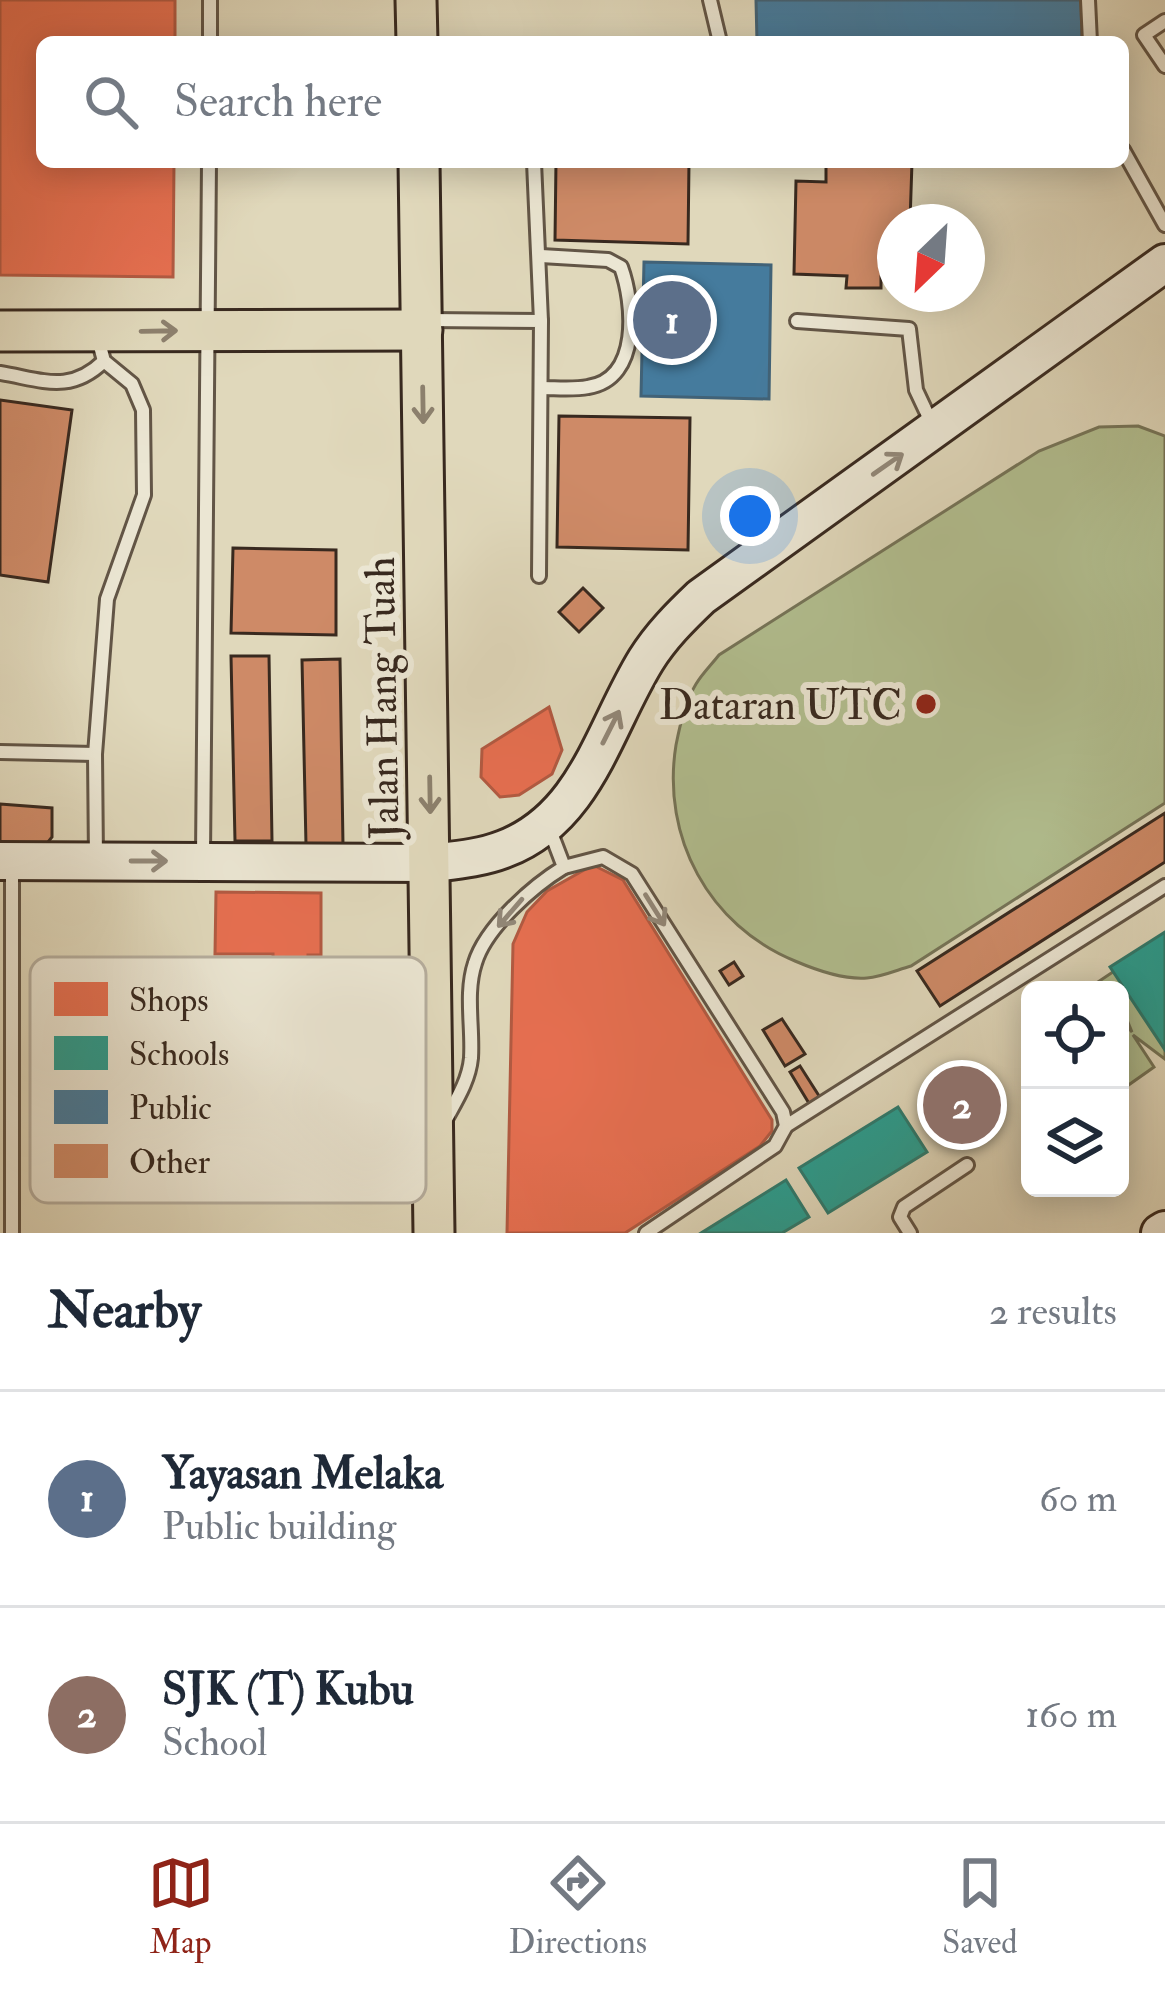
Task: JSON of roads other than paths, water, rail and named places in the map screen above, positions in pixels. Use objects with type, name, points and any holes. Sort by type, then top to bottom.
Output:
[{"type":"main road","points":[[416,0],[417,36]]},
{"type":"main road","name":"Jalan Hang Tuah","points":[[419,168],[434,1233]]},
{"type":"main road","points":[[0,331],[100,346],[208,330],[422,325]]},
{"type":"street","points":[[6,861],[431,863],[477,858],[509,848],[547,824],[579,790],[645,662],[669,626],[700,597],[1165,263]]},
{"type":"lane","points":[[210,0],[210,36]]},
{"type":"lane","points":[[710,0],[719,36]]},
{"type":"lane","points":[[1088,0],[1090,36]]},
{"type":"lane","points":[[1165,21],[1144,35],[1165,66]]},
{"type":"lane","points":[[1129,159],[1159,202],[1165,225]]},
{"type":"lane","points":[[203,861],[209,168]]},
{"type":"lane","points":[[534,168],[541,256],[539,576]]},
{"type":"lane","points":[[541,256],[608,260],[621,267],[630,291],[631,320],[628,349],[614,373],[592,388],[541,388]]},
{"type":"lane","points":[[422,325],[541,321]]},
{"type":"lane","points":[[797,321],[909,329],[916,390],[935,431]]},
{"type":"lane","points":[[0,373],[70,384],[88,377],[100,346],[132,383],[143,410],[144,494],[107,599],[95,754],[96,861]]},
{"type":"lane","points":[[0,752],[95,754]]},
{"type":"lane","points":[[547,824],[563,867]]},
{"type":"lane","points":[[434,1142],[464,1086],[471,1062],[471,981],[484,942],[533,886],[563,867],[603,857],[632,874],[783,1112],[786,1126]]},
{"type":"lane","points":[[6,861],[12,1233]]},
{"type":"lane","points":[[646,1233],[776,1146],[786,1126],[1165,886]]},
{"type":"lane","points":[[910,1233],[900,1217],[904,1207],[968,1165]]},
{"type":"place","name":"Yayasan Melaka","points":[[672,320]]},
{"type":"place","name":"Dataran UTC","points":[[926,704]]},
{"type":"place","name":"SJK (T) Kubu","points":[[962,1105]]}]
